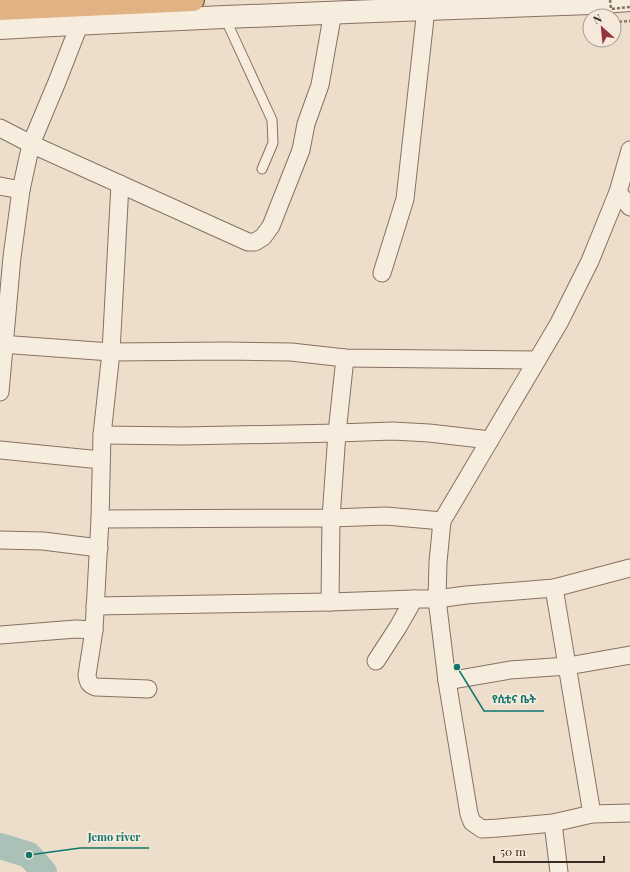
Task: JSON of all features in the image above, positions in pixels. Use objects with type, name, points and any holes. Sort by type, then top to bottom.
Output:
[{"type":"highway","points":[[0,9],[193,0]]},
{"type":"street","points":[[0,28],[630,0]]},
{"type":"street","points":[[382,273],[405,199],[426,9]]},
{"type":"street","points":[[0,128],[31,144],[248,242],[255,242],[263,237],[271,226],[301,150],[306,124],[320,85],[333,12]]},
{"type":"street","points":[[0,392],[2,345],[12,257],[21,190],[31,144],[80,24]]},
{"type":"street","points":[[630,150],[618,192],[590,261],[559,323],[442,521],[438,562],[437,598],[447,681],[469,814],[472,822],[482,829],[553,823],[592,814],[630,813]]},
{"type":"street","points":[[120,184],[110,352],[102,435],[100,519],[94,630],[87,675],[88,682],[91,686],[148,689]]},
{"type":"street","points":[[0,186],[21,190]]},
{"type":"street","points":[[618,192],[630,207]]},
{"type":"street","points":[[2,345],[110,352],[284,352],[345,358],[536,360]]},
{"type":"street","points":[[330,602],[331,518],[337,433],[345,358]]},
{"type":"street","points":[[102,435],[184,436],[393,432],[429,433],[490,440]]},
{"type":"street","points":[[0,450],[101,460]]},
{"type":"street","points":[[100,519],[331,518],[386,516],[442,521]]},
{"type":"street","points":[[0,540],[43,541],[98,548]]},
{"type":"street","points":[[95,606],[330,602],[437,598],[554,588],[630,568]]},
{"type":"street","points":[[554,588],[592,814]]},
{"type":"street","points":[[376,661],[398,628],[414,599]]},
{"type":"street","points":[[0,635],[76,629],[94,630]]},
{"type":"street","points":[[447,681],[510,670],[568,666],[630,655]]},
{"type":"street","points":[[553,823],[560,872]]},
{"type":"lane","points":[[224,17],[272,120],[273,143],[262,169]]},
{"type":"path","points":[[610,0],[611,9],[630,7]]},
{"type":"waterway","points":[[0,846],[29,855],[44,872]]},
{"type":"place","name":"የሲቲና ቤት","points":[[457,667]]},
{"type":"place","name":"Jemo river","points":[[29,855]]}]
